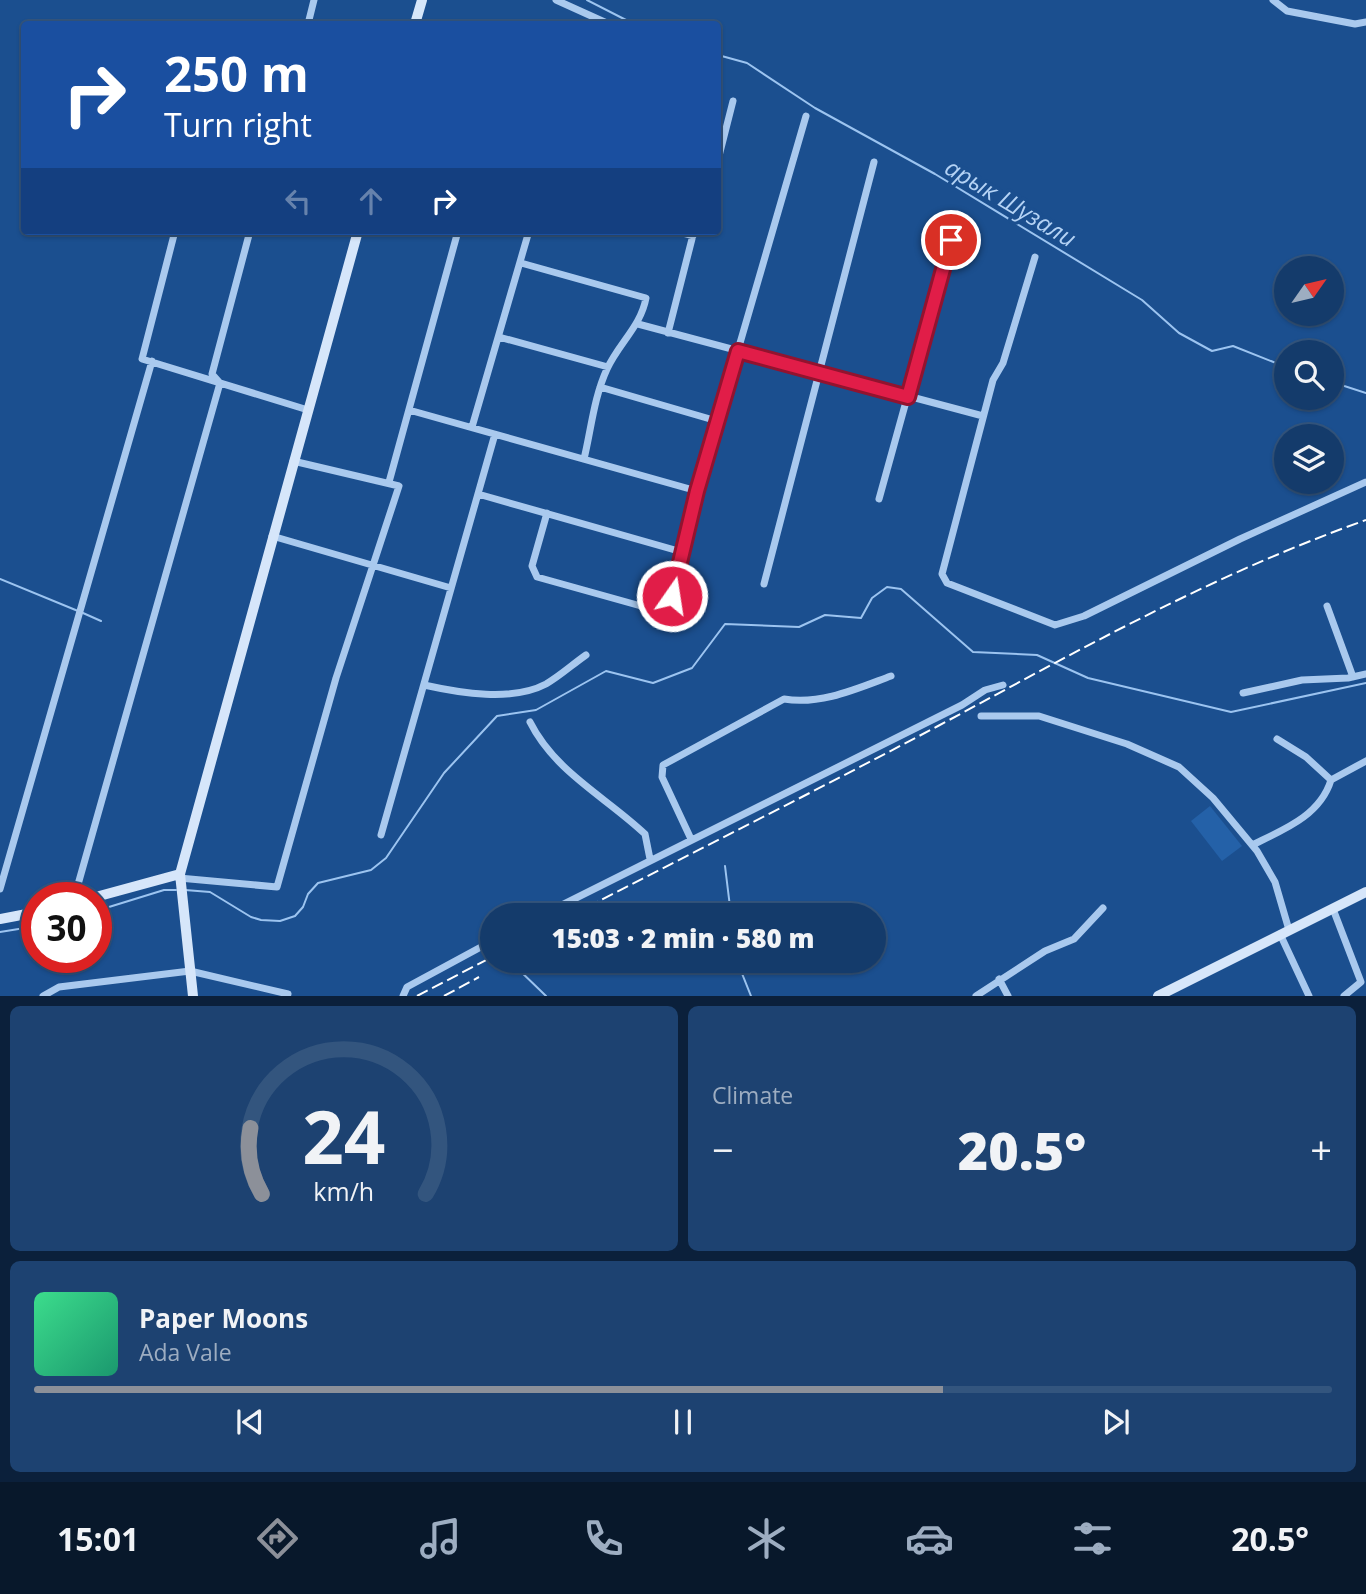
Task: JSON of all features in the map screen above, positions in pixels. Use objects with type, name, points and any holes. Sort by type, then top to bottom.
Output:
[{"type":"main road","points":[[416,21],[422,0]]},
{"type":"main road","points":[[193,996],[179,876],[357,235]]},
{"type":"main road","points":[[112,892],[173,874],[179,876]]},
{"type":"main road","points":[[1158,996],[1366,892]]},
{"type":"main road","points":[[0,919],[21,915]]},
{"type":"street","points":[[309,21],[314,0]]},
{"type":"street","points":[[556,0],[602,21]]},
{"type":"street","points":[[1273,0],[1287,11],[1355,24],[1366,22]]},
{"type":"street","points":[[721,145],[733,100]]},
{"type":"street","points":[[547,513],[532,566],[537,577],[666,613],[697,491],[806,116]]},
{"type":"street","points":[[764,584],[874,162]]},
{"type":"street","points":[[879,499],[958,214]]},
{"type":"street","points":[[174,235],[142,359],[308,410]]},
{"type":"street","points":[[220,383],[212,374],[249,235]]},
{"type":"street","points":[[389,482],[457,235]]},
{"type":"street","points":[[472,428],[528,235]]},
{"type":"street","points":[[668,333],[693,235]]},
{"type":"street","points":[[1035,257],[1003,363],[993,380],[982,416],[942,575],[947,583],[1055,625],[1084,616],[1240,539],[1366,482]]},
{"type":"street","points":[[521,263],[646,298],[643,316],[607,367],[584,459]]},
{"type":"street","points":[[638,324],[982,416]]},
{"type":"street","points":[[499,337],[607,367]]},
{"type":"street","points":[[0,890],[152,361]]},
{"type":"street","points":[[78,882],[220,383]]},
{"type":"street","points":[[600,387],[717,421]]},
{"type":"street","points":[[409,410],[697,491]]},
{"type":"street","points":[[381,835],[495,434]]},
{"type":"street","points":[[179,876],[277,887],[336,678],[399,486],[293,461]]},
{"type":"street","points":[[478,494],[682,552]]},
{"type":"street","points":[[272,536],[451,588]]},
{"type":"street","points":[[1327,606],[1353,677]]},
{"type":"street","points":[[424,685],[458,693],[501,695],[545,685],[586,655]]},
{"type":"street","points":[[1244,693],[1302,680],[1366,674]]},
{"type":"street","points":[[691,839],[663,780],[663,765],[783,699],[804,702],[845,693],[891,676]]},
{"type":"street","points":[[565,903],[951,711],[985,690],[1003,685]]},
{"type":"street","points":[[981,716],[1039,716],[1127,744],[1179,767],[1213,798],[1252,845],[1275,882],[1285,932],[1309,996]]},
{"type":"street","points":[[530,722],[540,741],[562,764],[643,832],[650,859]]},
{"type":"street","points":[[1277,739],[1306,757],[1331,780]]},
{"type":"street","points":[[1252,845],[1303,821],[1329,788],[1331,780],[1366,761]]},
{"type":"street","points":[[976,996],[1045,951],[1074,939],[1103,908]]},
{"type":"street","points":[[1333,909],[1361,982],[1344,996]]},
{"type":"street","points":[[403,996],[407,987],[480,947]]},
{"type":"street","points":[[43,996],[59,988],[190,971],[288,994]]},
{"type":"street","points":[[999,979],[1008,996]]},
{"type":"shaded area","points":[[1210,806],[1242,846],[1222,861],[1191,821]]},
{"type":"waterway","name":"арык Шузали","points":[[587,0],[628,21]]},
{"type":"waterway","name":"арык Шузали","points":[[721,56],[747,63],[815,108],[935,174],[1142,300],[1179,333],[1212,351],[1233,346],[1274,362]]},
{"type":"waterway","name":"арык Шузали","points":[[1344,386],[1366,393]]},
{"type":"waterway","points":[[0,579],[78,611]]},
{"type":"waterway","points":[[185,890],[210,892],[251,917],[261,920],[280,921],[295,916],[318,883],[371,870],[386,858],[444,773],[497,716],[536,710],[606,671],[653,683],[692,668],[725,624],[799,627],[825,615],[861,618],[872,598],[887,587],[901,589],[973,652],[1037,655],[1088,678],[1231,712],[1366,683]]},
{"type":"waterway","points":[[83,613],[101,621]]},
{"type":"waterway","points":[[725,866],[730,903]]},
{"type":"waterway","points":[[112,906],[164,890],[176,890]]},
{"type":"waterway","points":[[0,932],[21,929]]},
{"type":"waterway","points":[[522,973],[546,996]]},
{"type":"waterway","points":[[742,973],[751,996]]},
{"type":"railway","points":[[595,903],[1148,615],[1309,541],[1366,520]]},
{"type":"railway","points":[[417,996],[480,963]]},
{"type":"railway","points":[[444,996],[479,977]]},
{"type":"route","points":[[672,596],[697,491],[738,351],[908,397],[951,240]]}]
